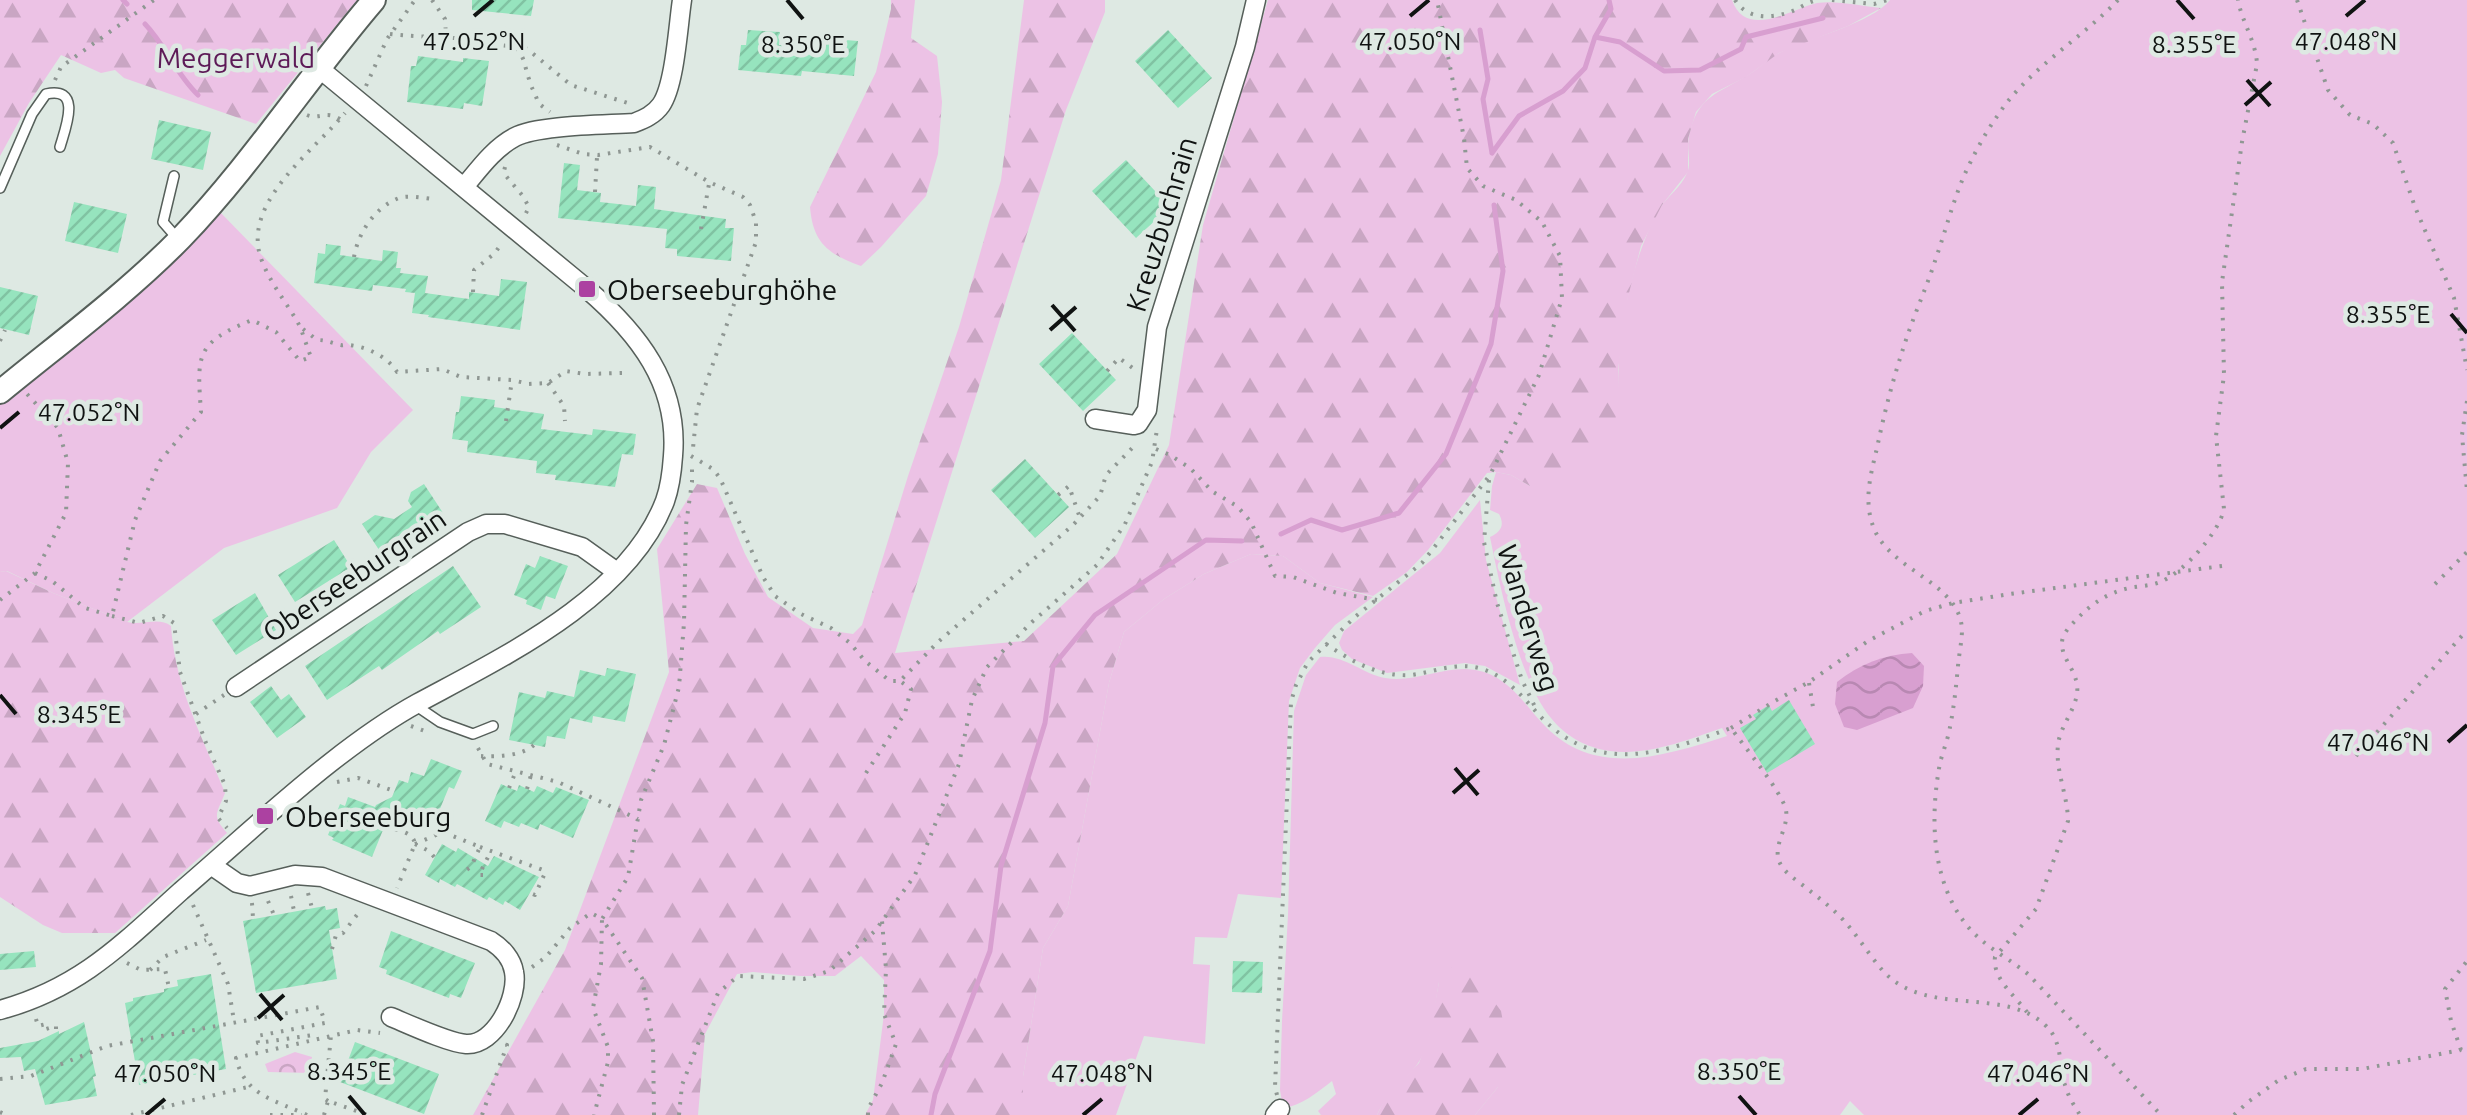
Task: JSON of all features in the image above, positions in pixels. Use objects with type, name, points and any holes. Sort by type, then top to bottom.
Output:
[{"type":"street","points":[[10,389],[179,240],[292,106],[374,0]]},
{"type":"street","points":[[464,187],[493,154],[515,137],[533,131],[634,123],[659,108],[668,92],[682,0]]},
{"type":"street","name":"Kreuzbuchrain","points":[[1138,424],[1147,410],[1157,327],[1245,48],[1256,0]]},
{"type":"street","points":[[0,1010],[54,991],[93,968],[284,799],[344,752],[578,607],[617,572],[664,502],[670,483],[673,426],[659,376],[623,321],[320,69]]},
{"type":"street","points":[[1095,419],[1138,424]]},
{"type":"street","name":"Oberseeburgrain","points":[[236,687],[468,532],[486,524],[504,524],[582,546],[617,572]]},
{"type":"street","points":[[211,865],[244,886],[295,875],[322,878],[491,941],[507,956],[514,972],[511,995],[492,1035],[466,1044],[398,1020]]},
{"type":"lane","points":[[0,188],[32,114],[46,94],[54,92],[69,103],[60,147]]},
{"type":"lane","points":[[174,176],[163,222],[179,240]]},
{"type":"lane","points":[[415,705],[440,722],[473,734],[492,726]]},
{"type":"path","points":[[50,94],[61,66],[154,0]]},
{"type":"path","points":[[364,90],[379,52],[416,0]]},
{"type":"path","points":[[432,0],[445,19],[446,37]]},
{"type":"path","name":"Wanderweg","points":[[1277,1112],[1292,702],[1296,685],[1308,662],[1326,644],[1422,563],[1490,475],[1544,360],[1562,298],[1560,256],[1542,222],[1516,200],[1484,186],[1467,168],[1437,0]]},
{"type":"path","points":[[1734,0],[1742,10],[1761,16],[1786,13],[1818,0]]},
{"type":"path","points":[[1832,0],[1874,4],[1887,0]]},
{"type":"path","points":[[2118,0],[2024,84],[1999,113],[1970,162],[1900,362],[1870,480],[1868,505],[1872,526],[1893,557],[1938,589],[1960,616],[1954,705],[1940,762],[1934,817],[1935,842],[1951,900],[1980,939],[2029,975],[2161,1115]]},
{"type":"path","points":[[2080,1115],[2066,1088],[2055,1038],[1998,975],[1995,957],[2036,909],[2068,821],[2057,750],[2078,692],[2062,647],[2066,632],[2100,599],[2160,582],[2177,572],[2222,520],[2216,436],[2224,376],[2222,282],[2257,64],[2238,0]]},
{"type":"path","points":[[2296,0],[2328,90],[2350,115],[2373,124],[2393,142],[2415,207],[2454,298],[2467,370]]},
{"type":"path","points":[[390,34],[467,38],[526,48],[571,85],[637,108]]},
{"type":"path","points":[[517,48],[526,63],[538,103],[550,116]]},
{"type":"path","points":[[112,616],[134,520],[160,461],[202,412],[198,367],[206,346],[226,330],[252,320],[276,332],[300,361],[311,357],[300,326],[260,258],[258,231],[268,203],[294,165],[351,105]]},
{"type":"path","points":[[292,106],[311,117],[324,114],[340,119]]},
{"type":"path","points":[[549,145],[598,155],[650,147],[750,205],[756,222],[756,242],[697,409],[692,450],[686,454]]},
{"type":"path","points":[[596,192],[598,155]]},
{"type":"path","points":[[473,292],[474,270],[527,214],[522,195],[504,172],[514,158]]},
{"type":"path","points":[[702,229],[709,182]]},
{"type":"path","points":[[354,257],[364,228],[382,209],[401,198],[434,198]]},
{"type":"path","points":[[300,326],[316,340],[350,344],[378,354],[397,372],[442,369],[461,377],[529,384],[548,383],[566,371],[622,373]]},
{"type":"path","points":[[0,341],[5,330]]},
{"type":"path","points":[[1108,371],[1119,358],[1141,376]]},
{"type":"path","points":[[506,421],[512,380]]},
{"type":"path","points":[[548,383],[564,406],[564,421]]},
{"type":"path","points":[[0,600],[35,573],[66,513],[68,462],[58,428],[10,389]]},
{"type":"path","points":[[2467,401],[2462,435],[2467,490]]},
{"type":"path","points":[[679,1115],[682,1085],[718,993],[738,976],[804,979],[829,971],[876,930],[915,874],[958,764],[972,700],[986,667],[1097,565],[1124,524],[1152,462],[1158,420]]},
{"type":"path","points":[[686,454],[714,469],[720,478],[762,576],[775,596],[831,628],[890,682],[900,681],[938,642],[1080,518],[1100,496],[1106,475],[1138,440],[1138,424]]},
{"type":"path","points":[[1154,448],[1190,468],[1252,522],[1275,576],[1377,600]]},
{"type":"path","points":[[594,1115],[608,1062],[608,1047],[593,1008],[601,964],[602,918],[628,877],[641,800],[664,746],[679,687],[692,464],[686,454]]},
{"type":"path","name":"Wanderweg","points":[[1490,475],[1484,542],[1501,614],[1522,680],[1537,712]]},
{"type":"path","points":[[1058,495],[1069,486],[1080,518]]},
{"type":"path","points":[[2434,584],[2467,552]]},
{"type":"path","points":[[1326,644],[1349,660],[1385,674],[1410,675],[1456,666],[1478,668],[1498,675],[1570,740],[1593,751],[1618,756],[1650,754],[1731,728],[1868,641],[1925,611],[1953,603],[2222,566]]},
{"type":"path","points":[[35,573],[52,581],[85,608],[139,623],[163,616],[174,623],[180,672],[225,785],[226,801],[218,818],[229,831]]},
{"type":"path","points":[[2356,756],[2467,630]]},
{"type":"path","points":[[866,773],[904,713],[911,689],[900,681]]},
{"type":"path","points":[[1809,682],[1814,713]]},
{"type":"path","points":[[196,714],[236,687]]},
{"type":"path","points":[[1731,728],[1786,808],[1784,833],[1778,847],[1778,859],[1786,872],[1844,920],[1884,972],[1921,994],[2028,1012]]},
{"type":"path","points":[[473,734],[487,764],[549,780],[638,819]]},
{"type":"path","points":[[480,756],[529,750],[534,745]]},
{"type":"path","points":[[508,788],[516,771]]},
{"type":"path","points":[[527,789],[531,775]]},
{"type":"path","points":[[325,784],[358,778],[394,791]]},
{"type":"path","points":[[545,790],[549,780]]},
{"type":"path","points":[[385,827],[410,835],[415,844],[434,858]]},
{"type":"path","points":[[398,886],[415,844],[443,832],[517,864],[542,870],[545,873],[535,894],[530,892]]},
{"type":"path","points":[[463,872],[471,866],[480,847]]},
{"type":"path","points":[[483,876],[479,874],[491,851]]},
{"type":"path","points":[[305,884],[312,908]]},
{"type":"path","points":[[289,887],[294,911]]},
{"type":"path","points":[[266,895],[274,915]]},
{"type":"path","points":[[252,900],[253,918]]},
{"type":"path","points":[[332,950],[336,935],[343,933],[362,903]]},
{"type":"path","points":[[193,905],[228,984],[234,1021]]},
{"type":"path","points":[[514,972],[536,966],[570,928],[591,913],[602,918],[642,978],[653,1041],[654,1115]]},
{"type":"path","points":[[868,1115],[896,1044],[884,1014],[882,921]]},
{"type":"path","points":[[150,970],[162,957],[208,939]]},
{"type":"path","points":[[2460,1050],[2445,989],[2467,962]]},
{"type":"path","points":[[127,963],[138,969],[164,969],[169,988]]},
{"type":"path","points":[[0,1080],[32,1076],[107,1046],[320,1007],[326,1023],[257,1036],[258,1043],[313,1035],[316,1040]]},
{"type":"path","points":[[36,1019],[38,1026],[56,1026],[56,1032]]},
{"type":"path","points":[[270,1115],[307,1115],[248,1088],[236,1058],[357,1030],[400,1036],[398,1020]]},
{"type":"path","points":[[332,1035],[325,1098],[368,1115]]},
{"type":"path","points":[[482,1115],[507,1045],[492,1035]]},
{"type":"path","points":[[2234,1115],[2279,1080],[2306,1070],[2362,1070],[2460,1050],[2467,1054]]},
{"type":"path","points":[[132,1115],[248,1088]]},
{"type":"path","points":[[324,1115],[328,1101]]},
{"type":"green space","name":"Meggerwald","points":[[0,0],[357,0],[256,124],[124,78],[115,70],[101,73],[61,55],[0,156]]},
{"type":"green space","points":[[891,0],[915,0],[911,38],[937,56],[942,102],[938,154],[926,196],[861,266],[824,245],[815,230],[810,207],[876,72]]},
{"type":"green space","points":[[1024,0],[1105,0],[1105,12],[1066,110],[895,653],[1024,641],[1117,554],[1169,445],[1203,225],[1268,0],[1732,0],[1739,12],[1758,20],[1824,2],[1881,8],[1848,26],[1779,53],[1746,77],[1712,94],[1696,112],[1688,139],[1688,172],[1662,205],[1641,246],[1628,297],[1615,423],[1546,484],[1530,486],[1511,475],[1487,473],[1428,550],[1407,572],[1373,596],[1320,583],[1283,556],[1251,554],[1204,574],[1164,599],[1124,632],[1109,683],[1068,906],[1043,948],[1023,1077],[1023,1115],[865,1115],[873,1100],[884,1014],[884,980],[861,956],[835,976],[737,974],[705,1034],[698,1115],[473,1115],[565,950],[669,672],[657,549],[697,484],[717,488],[768,597],[813,628],[853,634],[862,625],[959,327],[1001,180]]},
{"type":"green space","points":[[1890,0],[2467,0],[2467,1115],[1864,1115],[1850,1101],[1840,1115],[1475,1115],[1498,1087],[1439,982],[1422,1057],[1377,1115],[1321,1115],[1318,1111],[1336,1094],[1332,1081],[1303,1101],[1283,1108],[1280,1090],[1294,711],[1306,675],[1320,657],[1337,658],[1385,678],[1410,678],[1459,669],[1484,672],[1511,688],[1566,743],[1610,758],[1657,755],[1727,736],[1722,728],[1653,749],[1624,752],[1593,747],[1557,724],[1529,681],[1512,632],[1490,537],[1502,525],[1499,514],[1490,510],[1492,486],[1496,472],[1530,486],[1618,401],[1622,327],[1632,278],[1659,209],[1687,173],[1689,136],[1702,105],[1776,55],[1855,23]]},
{"type":"green space","points":[[219,211],[413,410],[371,452],[337,508],[224,548],[127,622],[7,571],[0,572],[0,404],[134,294]]},
{"type":"green space","points":[[1480,500],[1486,560],[1520,685],[1485,666],[1465,663],[1387,673],[1352,659],[1339,643],[1344,631],[1440,553]]},
{"type":"green space","points":[[1251,554],[1283,556],[1320,583],[1373,597],[1335,625],[1315,648],[1300,668],[1289,701],[1281,898],[1238,894],[1227,938],[1195,937],[1193,964],[1210,965],[1205,1044],[1144,1036],[1116,1115],[1023,1115],[1023,1077],[1043,948],[1068,906],[1109,683],[1124,632],[1164,599],[1204,574]]},
{"type":"green space","points":[[6,571],[127,622],[161,622],[171,626],[184,691],[225,793],[217,814],[227,833],[115,933],[62,933],[0,897],[0,572]]},
{"type":"green space","points":[[1455,963],[1471,970],[1501,1011],[1510,1059],[1498,1087],[1475,1115],[1377,1115],[1386,1097],[1419,1063],[1429,1036],[1439,982]]},
{"type":"green space","points":[[295,1052],[312,1057],[311,1073],[268,1072],[265,1064]]},
{"type":"water","points":[[1912,653],[1924,666],[1923,686],[1913,708],[1857,730],[1844,727],[1835,704],[1837,682],[1872,662]]},
{"type":"building","points":[[472,0],[534,0],[531,16],[472,10]]},
{"type":"building","points":[[748,30],[780,32],[779,45],[807,48],[808,37],[858,41],[854,76],[738,70],[741,45],[746,45]]},
{"type":"building","points":[[1168,30],[1212,78],[1178,108],[1135,61]]},
{"type":"building","points":[[418,56],[489,61],[482,106],[464,103],[463,109],[407,102],[411,66],[416,66]]},
{"type":"building","points":[[159,120],[211,132],[203,170],[151,159]]},
{"type":"building","points":[[1126,160],[1170,207],[1136,238],[1092,191]]},
{"type":"building","points":[[564,163],[580,165],[577,190],[601,193],[600,202],[636,206],[638,185],[656,187],[654,209],[726,219],[725,228],[734,228],[731,261],[677,256],[677,249],[665,248],[667,229],[558,218]]},
{"type":"building","points":[[74,202],[127,214],[118,253],[65,241]]},
{"type":"building","points":[[326,244],[341,246],[340,255],[382,261],[383,250],[398,252],[396,268],[401,268],[400,273],[428,276],[425,293],[469,299],[469,292],[499,296],[501,279],[527,282],[520,330],[412,313],[415,293],[405,292],[406,289],[373,285],[372,291],[314,283],[318,253],[325,254]]},
{"type":"building","points":[[0,287],[38,296],[29,335],[0,328]]},
{"type":"building","points":[[1072,333],[1116,380],[1083,411],[1039,364]]},
{"type":"building","points":[[461,396],[495,400],[494,407],[544,414],[541,429],[592,435],[593,429],[636,434],[633,455],[622,454],[615,487],[555,480],[556,475],[536,473],[537,461],[467,452],[468,441],[452,439]]},
{"type":"building","points":[[1025,459],[1069,507],[1035,538],[991,490]]},
{"type":"building","points":[[424,484],[447,519],[385,559],[362,524],[375,515],[394,519],[412,507],[408,501],[411,492]]},
{"type":"building","points":[[334,540],[351,567],[295,602],[278,575]]},
{"type":"building","points":[[540,556],[568,566],[555,599],[546,596],[541,610],[514,595],[526,564],[535,568]]},
{"type":"building","points":[[453,566],[481,607],[327,700],[305,666]]},
{"type":"building","points":[[255,593],[276,630],[236,655],[212,620]]},
{"type":"building","points":[[607,668],[636,674],[625,722],[593,716],[592,723],[570,718],[565,739],[547,736],[545,747],[509,740],[519,692],[545,698],[547,691],[574,697],[580,670],[605,676]]},
{"type":"building","points":[[271,686],[281,700],[289,694],[306,717],[277,738],[250,702]]},
{"type":"building","points":[[1789,700],[1815,744],[1767,773],[1740,728],[1769,705],[1772,711]]},
{"type":"building","points":[[431,759],[462,771],[454,789],[449,787],[437,816],[424,812],[421,817],[415,814],[411,826],[399,822],[396,829],[385,825],[372,857],[328,835],[340,804],[345,806],[348,797],[375,807],[392,797],[399,780],[408,783],[411,772],[424,776]]},
{"type":"building","points":[[501,784],[517,791],[519,785],[534,792],[537,786],[553,793],[556,787],[589,800],[573,838],[540,824],[538,830],[504,821],[501,828],[485,821]]},
{"type":"building","points":[[442,844],[456,852],[458,848],[488,866],[494,856],[539,877],[520,910],[505,901],[503,905],[489,897],[487,900],[457,884],[455,887],[440,879],[439,883],[425,875]]},
{"type":"building","points":[[325,906],[326,910],[337,908],[340,928],[329,930],[337,979],[256,993],[243,921]]},
{"type":"building","points":[[391,931],[475,963],[461,998],[450,994],[449,998],[386,974],[387,970],[379,967]]},
{"type":"building","points":[[34,951],[36,967],[0,970],[0,954]]},
{"type":"building","points":[[1233,961],[1263,962],[1262,993],[1232,992]]},
{"type":"building","points":[[211,974],[226,1069],[139,1085],[125,1003],[178,986],[177,980]]},
{"type":"building","points":[[84,1022],[97,1096],[45,1105],[35,1069],[24,1071],[21,1057],[0,1058],[0,1048],[38,1041]]},
{"type":"building","points":[[355,1042],[439,1074],[424,1114],[340,1082]]},
{"type":"waterway","points":[[123,0],[127,4]]},
{"type":"waterway","points":[[1492,153],[1519,116],[1563,91],[1585,68],[1595,37],[1611,9],[1609,0]]},
{"type":"waterway","points":[[1595,37],[1620,42],[1664,71],[1700,70],[1741,49],[1746,37],[1823,18]]},
{"type":"waterway","points":[[145,24],[198,95]]},
{"type":"waterway","points":[[1480,30],[1488,79],[1483,99],[1492,153]]},
{"type":"waterway","points":[[1281,534],[1311,520],[1342,530],[1399,513],[1446,454],[1491,344],[1503,271],[1494,205]]},
{"type":"waterway","points":[[931,1115],[935,1094],[990,951],[1001,866],[1045,723],[1053,666],[1095,615],[1206,540],[1242,541]]},
{"type":"place","name":"Oberseeburghöhe","points":[[587,289]]},
{"type":"place","name":"Oberseeburg","points":[[265,816]]}]
